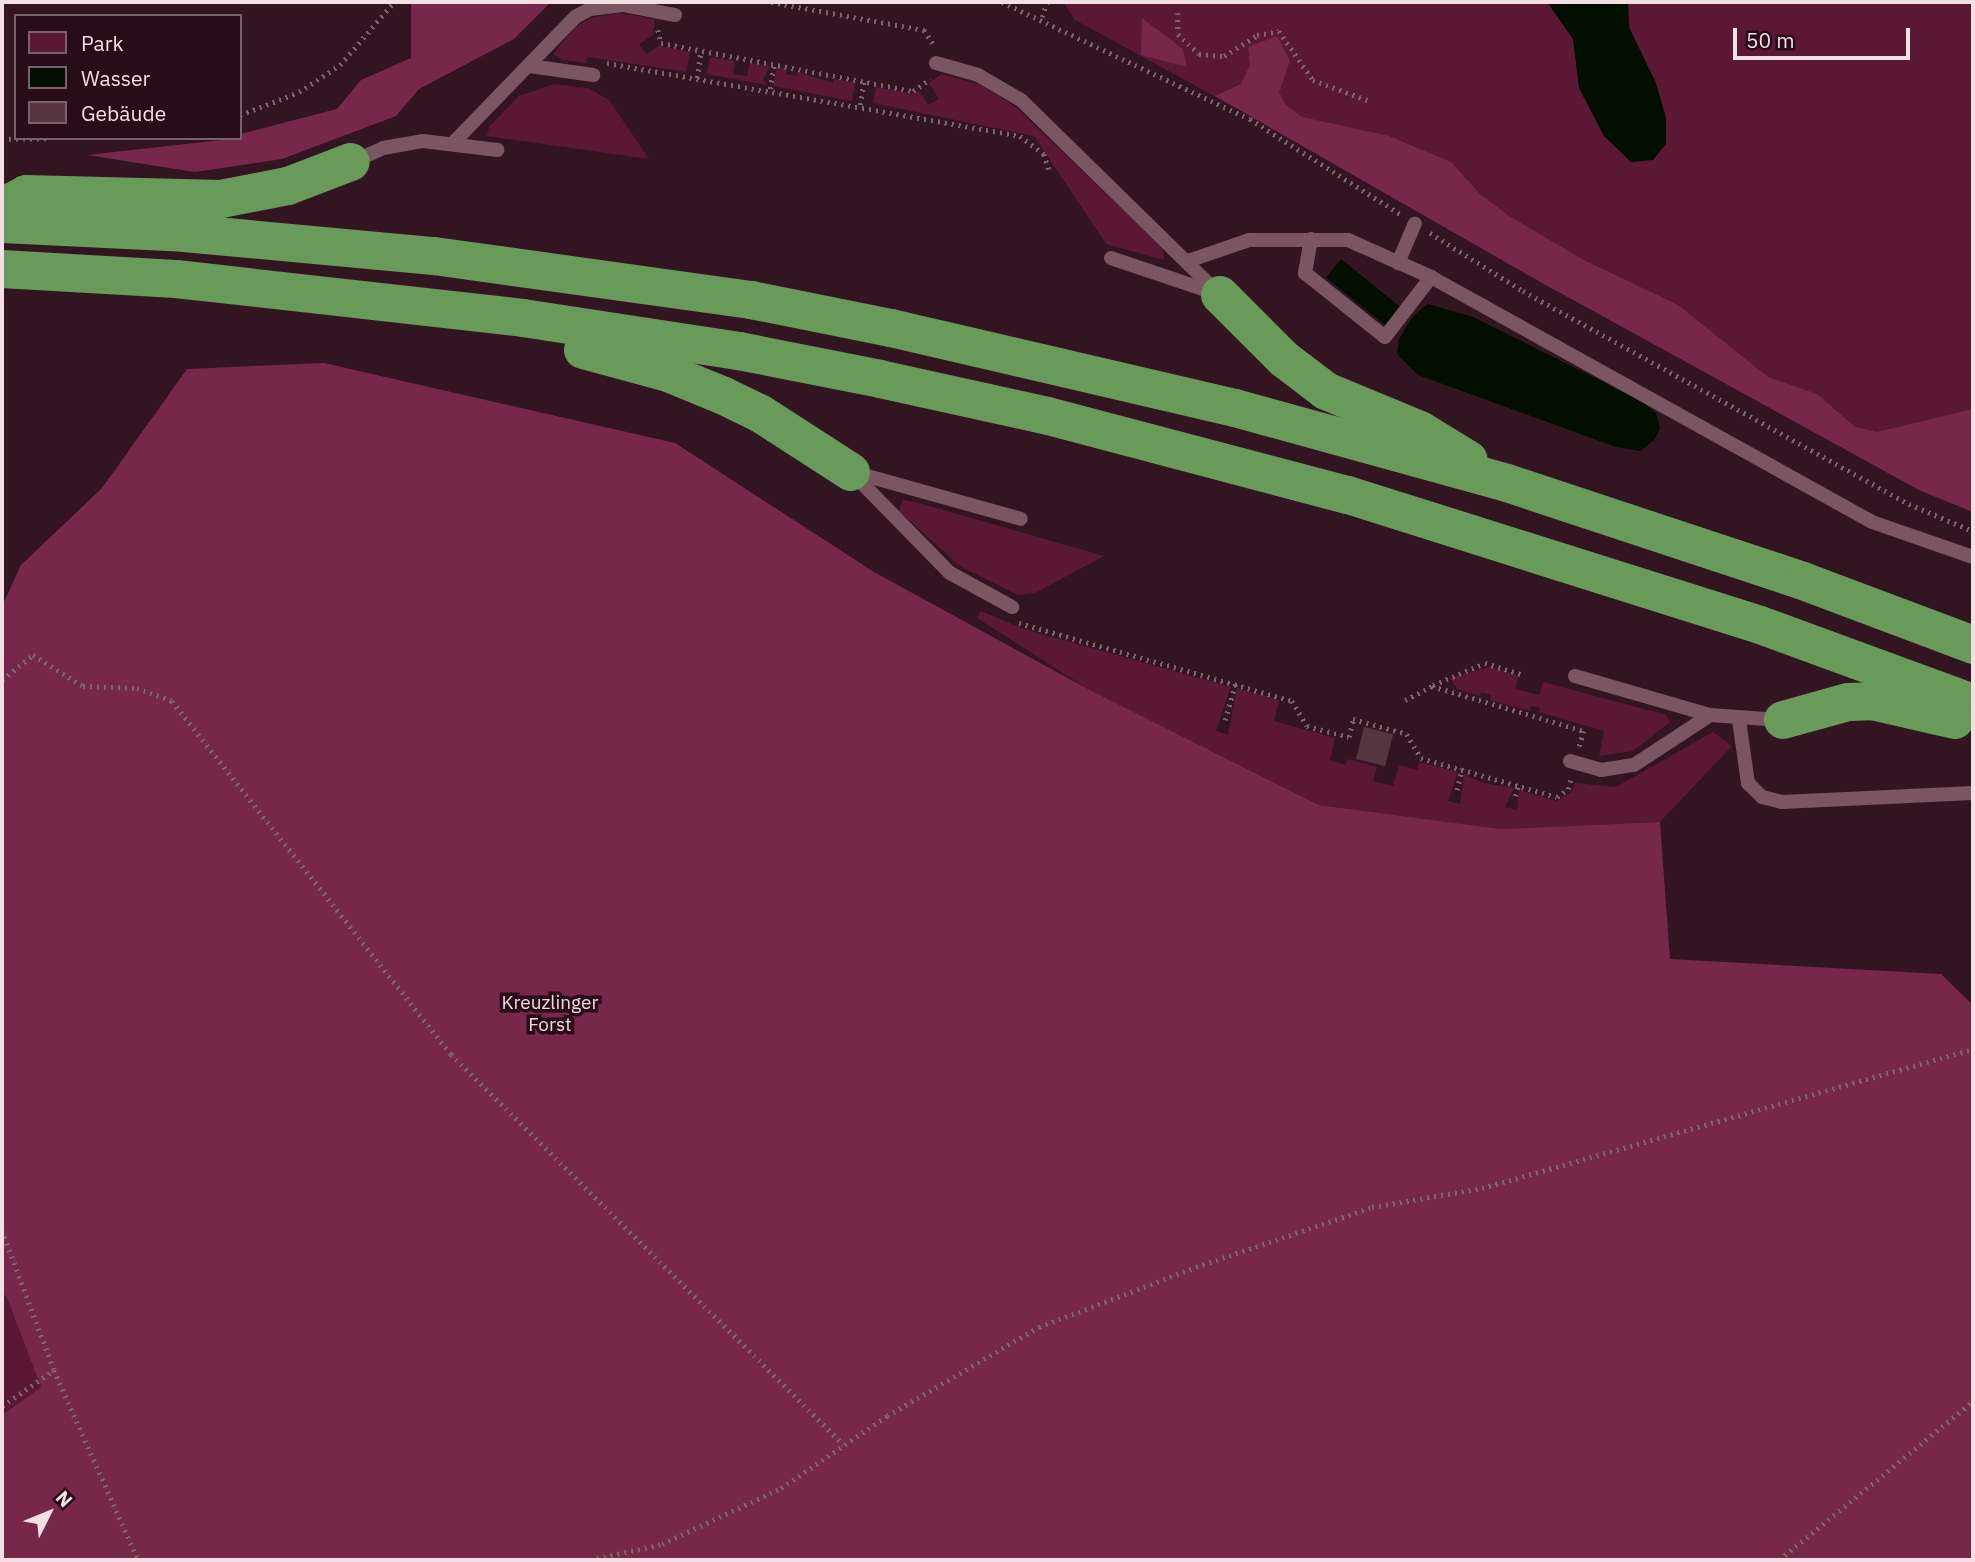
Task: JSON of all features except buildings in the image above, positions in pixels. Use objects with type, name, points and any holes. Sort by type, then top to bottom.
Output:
[{"type":"highway","points":[[2,207],[26,194],[221,199],[288,186],[351,162]]},
{"type":"highway","points":[[2,224],[184,233],[434,256],[751,300],[1077,369],[1507,483],[1803,581],[1973,645]]},
{"type":"highway","points":[[2,269],[176,279],[523,318],[867,376],[1222,461],[1527,550],[1760,625],[1973,704]]},
{"type":"highway","points":[[1220,295],[1284,359],[1326,391],[1420,430],[1507,483]]},
{"type":"highway","points":[[523,318],[595,356],[632,362],[724,396],[761,414],[851,472]]},
{"type":"highway","points":[[1783,720],[1848,702],[1872,701],[1926,711],[1973,727]]},
{"type":"lane","points":[[454,142],[556,34],[590,9],[623,5],[668,13]]},
{"type":"lane","points":[[938,64],[978,75],[1021,100],[1220,295]]},
{"type":"lane","points":[[528,66],[593,75]]},
{"type":"lane","points":[[351,162],[403,144],[454,142],[497,150]]},
{"type":"lane","points":[[1398,262],[1415,223]]},
{"type":"lane","points":[[1311,239],[1304,273],[1385,337],[1430,277]]},
{"type":"lane","points":[[1188,261],[1250,240],[1348,240],[1430,277],[1872,522],[1973,557]]},
{"type":"lane","points":[[1111,258],[1220,295]]},
{"type":"lane","points":[[851,472],[1020,519]]},
{"type":"lane","points":[[851,472],[950,573],[1012,607]]},
{"type":"lane","points":[[1575,676],[1710,715],[1739,720],[1783,720]]},
{"type":"lane","points":[[1573,762],[1601,770],[1634,765],[1710,715]]},
{"type":"lane","points":[[1739,720],[1748,783],[1762,797],[1782,802],[1973,793]]},
{"type":"path","points":[[242,114],[299,92],[340,65],[394,2]]},
{"type":"path","points":[[668,13],[656,36],[661,43],[913,91],[938,74],[938,64],[942,56],[924,30],[772,2]]},
{"type":"path","points":[[1002,2],[1042,17],[1250,119],[1523,291],[1909,504],[1973,531]]},
{"type":"path","points":[[1042,17],[1047,2]]},
{"type":"path","points":[[1178,13],[1178,34],[1199,54],[1224,56],[1257,35],[1279,31],[1313,80],[1367,100]]},
{"type":"path","points":[[697,78],[701,50]]},
{"type":"path","points":[[603,62],[770,89],[1020,136],[1044,154],[1050,172]]},
{"type":"path","points":[[770,89],[774,64]]},
{"type":"path","points":[[860,105],[864,81]]},
{"type":"path","points":[[1012,607],[1012,621],[1292,701],[1307,726],[1349,737],[1353,719],[1406,734],[1421,758],[1557,797],[1568,789],[1573,762],[1584,731],[1432,686]]},
{"type":"path","points":[[2,680],[33,655],[83,686],[136,688],[173,702],[451,1055],[844,1445]]},
{"type":"path","points":[[1405,700],[1485,663],[1521,674]]},
{"type":"path","points":[[1225,720],[1235,684]]},
{"type":"path","points":[[1457,790],[1462,769]]},
{"type":"path","points":[[1515,796],[1517,786]]},
{"type":"path","points":[[590,1560],[662,1544],[781,1488],[844,1445],[1039,1327],[1196,1267],[1372,1207],[1482,1188],[1973,1049]]},
{"type":"path","points":[[2,1230],[54,1370],[138,1560]]},
{"type":"path","points":[[2,1406],[54,1370]]},
{"type":"path","points":[[1779,1560],[1973,1401]]},
{"type":"green space","points":[[411,2],[551,2],[514,39],[419,89],[396,116],[282,159],[195,172],[87,155],[242,140],[242,133],[337,109],[361,80],[411,58]]},
{"type":"green space","points":[[1063,2],[1973,2],[1973,512],[1919,490],[1535,279],[1352,171],[1075,20]]},
{"type":"green space","points":[[619,13],[655,19],[653,35],[639,44],[646,54],[659,46],[690,52],[686,72],[588,57],[586,63],[563,60],[553,54],[575,27],[591,18]]},
{"type":"green space","points":[[1142,18],[1183,49],[1187,67],[1141,55]]},
{"type":"green space","points":[[1277,36],[1290,61],[1279,92],[1286,105],[1302,117],[1389,136],[1451,162],[1480,194],[1509,216],[1584,260],[1678,305],[1768,377],[1817,394],[1855,427],[1877,432],[1973,409],[1973,512],[1919,490],[1535,279],[1215,96],[1241,84],[1250,65],[1248,47]]},
{"type":"green space","points":[[710,57],[735,61],[733,74],[747,76],[750,63],[770,66],[763,79],[767,85],[707,74]]},
{"type":"green space","points":[[777,67],[787,69],[786,74],[796,76],[797,72],[833,83],[834,79],[855,83],[852,101],[773,86]]},
{"type":"green space","points":[[942,74],[981,85],[1016,107],[1163,249],[1164,260],[1106,244],[1034,136],[873,103],[876,87],[913,94],[919,91],[928,105],[939,99],[929,83]]},
{"type":"green space","points":[[554,84],[588,88],[609,100],[649,159],[487,136],[489,127],[519,96]]},
{"type":"green space","name":"Kreuzlinger Forst","points":[[324,363],[675,443],[874,572],[1088,689],[1319,805],[1501,829],[1660,822],[1670,959],[1941,974],[1973,1005],[1973,1560],[2,1560],[2,1415],[41,1387],[6,1295],[2,1297],[2,606],[21,565],[102,488],[187,369]]},
{"type":"green space","points":[[903,500],[1104,556],[1035,593],[1018,595],[960,566],[899,511]]},
{"type":"green space","points":[[981,611],[1024,629],[1231,687],[1216,731],[1228,735],[1237,688],[1279,700],[1274,721],[1335,738],[1330,760],[1346,765],[1348,759],[1377,767],[1373,781],[1393,786],[1399,765],[1417,770],[1419,762],[1458,772],[1448,801],[1460,804],[1464,774],[1483,783],[1514,788],[1505,807],[1517,810],[1519,790],[1556,801],[1571,793],[1575,783],[1616,787],[1713,732],[1732,746],[1660,822],[1501,829],[1319,805],[1088,689],[977,618]]},
{"type":"green space","points":[[1490,667],[1519,676],[1515,689],[1539,695],[1543,682],[1666,715],[1670,722],[1633,751],[1599,756],[1604,731],[1539,712],[1540,708],[1531,706],[1530,711],[1490,700],[1491,695],[1481,692],[1480,696],[1457,689],[1450,678]]},
{"type":"green space","points":[[6,1294],[41,1387],[2,1415],[2,1297]]},
{"type":"water","points":[[1547,2],[1628,2],[1629,27],[1656,83],[1666,118],[1666,144],[1653,160],[1631,162],[1604,136],[1579,88],[1573,39]]},
{"type":"water","points":[[1341,259],[1401,307],[1386,326],[1326,278]]},
{"type":"water","points":[[1428,304],[1473,317],[1643,402],[1656,413],[1660,428],[1655,439],[1641,451],[1616,447],[1418,375],[1397,354],[1399,339],[1413,316]]}]
